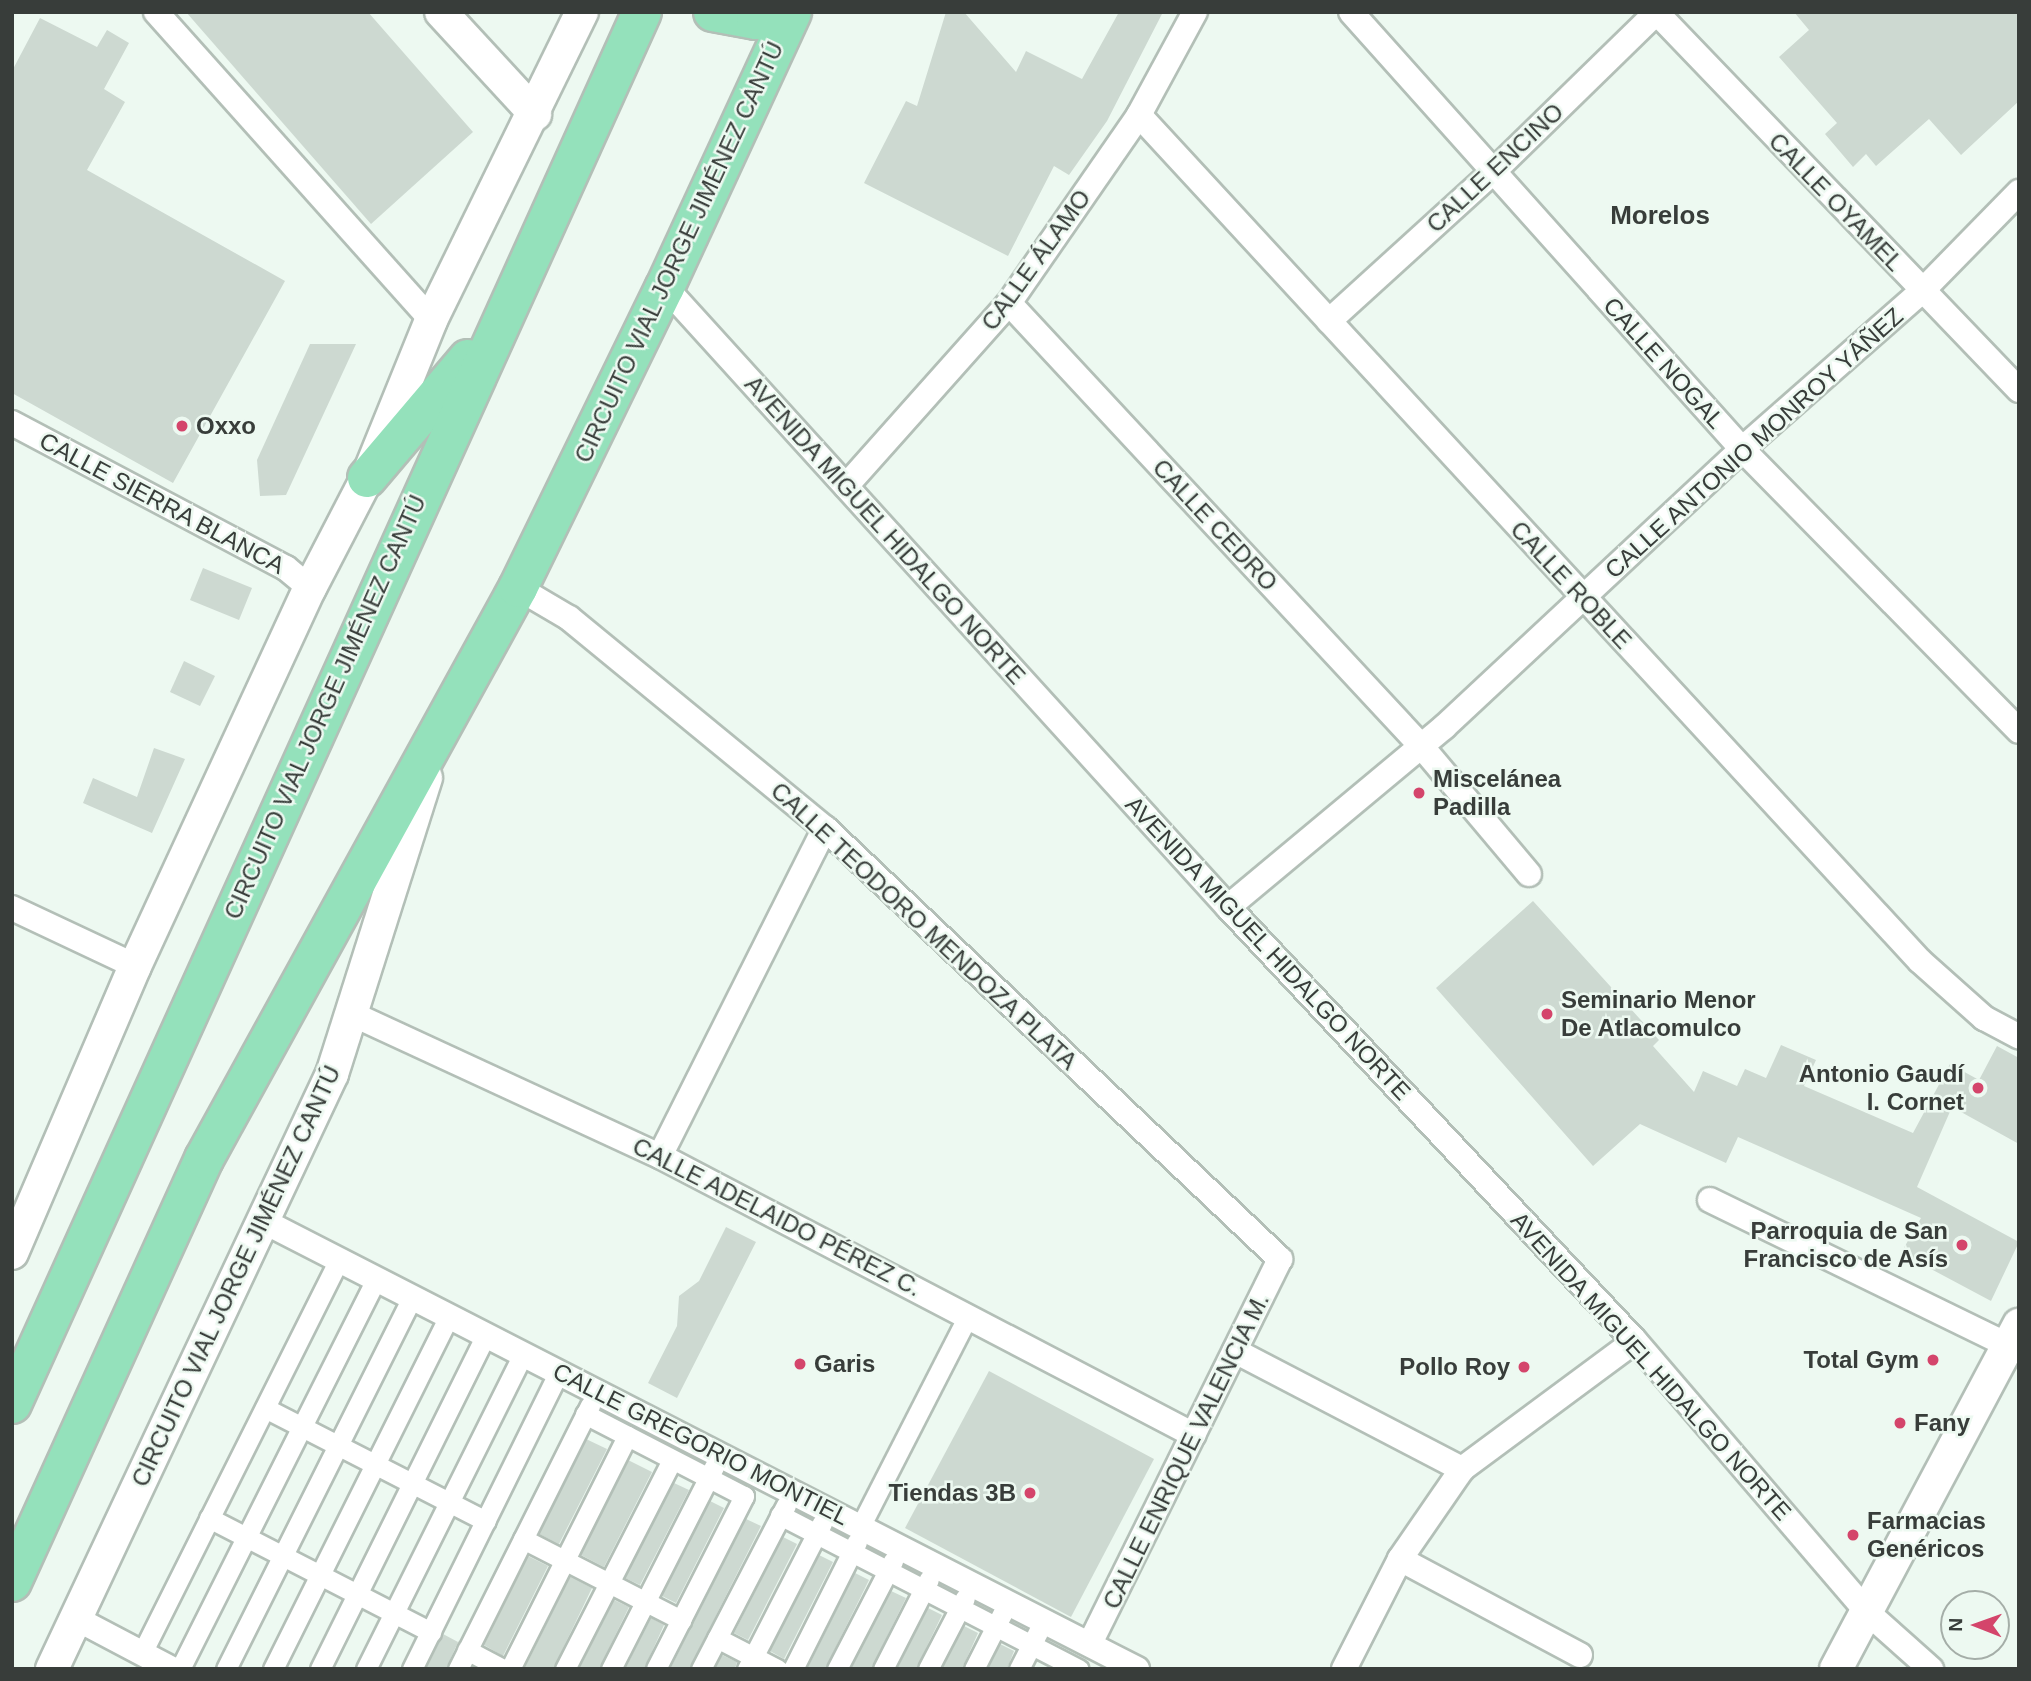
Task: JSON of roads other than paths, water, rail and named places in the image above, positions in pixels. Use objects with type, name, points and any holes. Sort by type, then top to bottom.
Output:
[{"type":"main road","name":"CIRCUITO VIAL JORGE JIMÉNEZ CANTÚ","points":[[12,1404],[497,326],[642,12]]},
{"type":"main road","points":[[713,12],[756,20],[778,12]]},
{"type":"main road","name":"CIRCUITO VIAL JORGE JIMÉNEZ CANTÚ","points":[[12,1582],[204,1159],[518,587],[665,287],[792,12]]},
{"type":"main road","points":[[367,478],[497,326]]},
{"type":"street","points":[[156,12],[431,320]]},
{"type":"street","points":[[441,12],[536,114]]},
{"type":"street","points":[[12,1253],[135,966],[310,588],[367,478],[431,320],[536,114],[582,12]]},
{"type":"street","name":"CALLE ÁLAMO","points":[[846,486],[1009,303],[1139,116],[1195,12]]},
{"type":"street","name":"CALLE NOGAL","points":[[1351,12],[1742,449],[2019,731]]},
{"type":"street","name":"CALLE ENCINO","points":[[1329,321],[1493,172],[1656,13]]},
{"type":"street","name":"CALLE OYAMEL","points":[[1656,13],[2019,390]]},
{"type":"street","name":"CALLE ROBLE","points":[[1139,116],[1583,600],[1920,961],[1984,1018],[2019,1037]]},
{"type":"street","name":"CALLE ANTONIO MONROY YÁÑEZ","points":[[1228,907],[1422,747],[1583,600],[1742,449],[1922,291],[2019,192]]},
{"type":"street","name":"AVENIDA MIGUEL HIDALGO NORTE","points":[[665,287],[1228,907],[1635,1341],[1867,1612],[1931,1669]]},
{"type":"street","name":"CALLE CEDRO","points":[[1009,303],[1422,747],[1530,874]]},
{"type":"street","name":"CALLE SIERRA BLANCA","points":[[12,423],[286,568],[310,588]]},
{"type":"street","name":"CALLE TEODORO MENDOZA PLATA","points":[[518,587],[569,618],[825,828],[1280,1259]]},
{"type":"street","name":"CIRCUITO VIAL JORGE JIMÉNEZ CANTÚ","points":[[52,1669],[265,1222],[331,1074],[446,714]]},
{"type":"street","points":[[660,1156],[825,828]]},
{"type":"street","points":[[12,908],[135,966]]},
{"type":"street","name":"CALLE ADELAIDO PÉREZ C.","points":[[352,1014],[660,1156],[1194,1434]]},
{"type":"street","points":[[1710,1200],[2015,1341],[1836,1669]]},
{"type":"street","name":"CALLE GREGORIO MONTIEL","points":[[265,1222],[973,1582],[1045,1619],[1097,1651],[1137,1669]]},
{"type":"street","name":"CALLE ENRIQUE VALENCIA M.","points":[[1097,1651],[1194,1434],[1280,1259]]},
{"type":"street","points":[[142,1653],[339,1260]]},
{"type":"street","points":[[180,1669],[376,1279]]},
{"type":"street","points":[[226,1669],[412,1297]]},
{"type":"street","points":[[273,1669],[449,1316]]},
{"type":"street","points":[[793,1669],[968,1316]]},
{"type":"street","points":[[320,1669],[486,1335]]},
{"type":"street","points":[[1344,1669],[1401,1559],[1462,1469],[1635,1341]]},
{"type":"street","points":[[1235,1351],[1462,1469]]},
{"type":"street","points":[[366,1669],[523,1353]]},
{"type":"street","points":[[412,1669],[559,1373]]},
{"type":"street","points":[[458,1669],[596,1391]]},
{"type":"street","points":[[265,1408],[486,1521]]},
{"type":"street","points":[[585,1415],[744,1496],[656,1669]]},
{"type":"street","points":[[510,1669],[627,1437]]},
{"type":"street","points":[[611,1669],[721,1454]]},
{"type":"street","points":[[565,1669],[672,1460]]},
{"type":"street","points":[[701,1669],[793,1490]]},
{"type":"street","points":[[750,1663],[829,1509]]},
{"type":"street","points":[[780,1515],[1032,1644],[1070,1667],[1097,1651]]},
{"type":"street","points":[[209,1518],[430,1632]]},
{"type":"street","points":[[523,1539],[681,1620]]},
{"type":"street","points":[[838,1669],[901,1546]]},
{"type":"street","points":[[1401,1559],[1580,1655]]},
{"type":"street","points":[[883,1669],[937,1564]]},
{"type":"street","points":[[928,1669],[973,1582]]},
{"type":"street","points":[[974,1669],[1009,1601]]},
{"type":"street","points":[[77,1619],[172,1669]]},
{"type":"street","points":[[1019,1669],[1045,1619]]},
{"type":"street","points":[[717,1638],[750,1663],[778,1669]]},
{"type":"street","points":[[467,1650],[502,1669]]},
{"type":"place","name":"Oxxo","points":[[182,426]]},
{"type":"place","name":"Miscelánea Padilla","points":[[1419,793]]},
{"type":"place","name":"Seminario Menor De Atlacomulco","points":[[1547,1014]]},
{"type":"place","name":"Antonio Gaudí I. Cornet","points":[[1978,1088]]},
{"type":"place","name":"Parroquia de San Francisco de Asís","points":[[1962,1245]]},
{"type":"place","name":"Total Gym","points":[[1933,1360]]},
{"type":"place","name":"Garis","points":[[800,1364]]},
{"type":"place","name":"Pollo Roy","points":[[1524,1367]]},
{"type":"place","name":"Fany","points":[[1900,1423]]},
{"type":"place","name":"Tiendas 3B","points":[[1030,1493]]},
{"type":"place","name":"Farmacias Genéricos","points":[[1853,1535]]},
{"type":"district","name":"Morelos","points":[[1660,216]]}]
